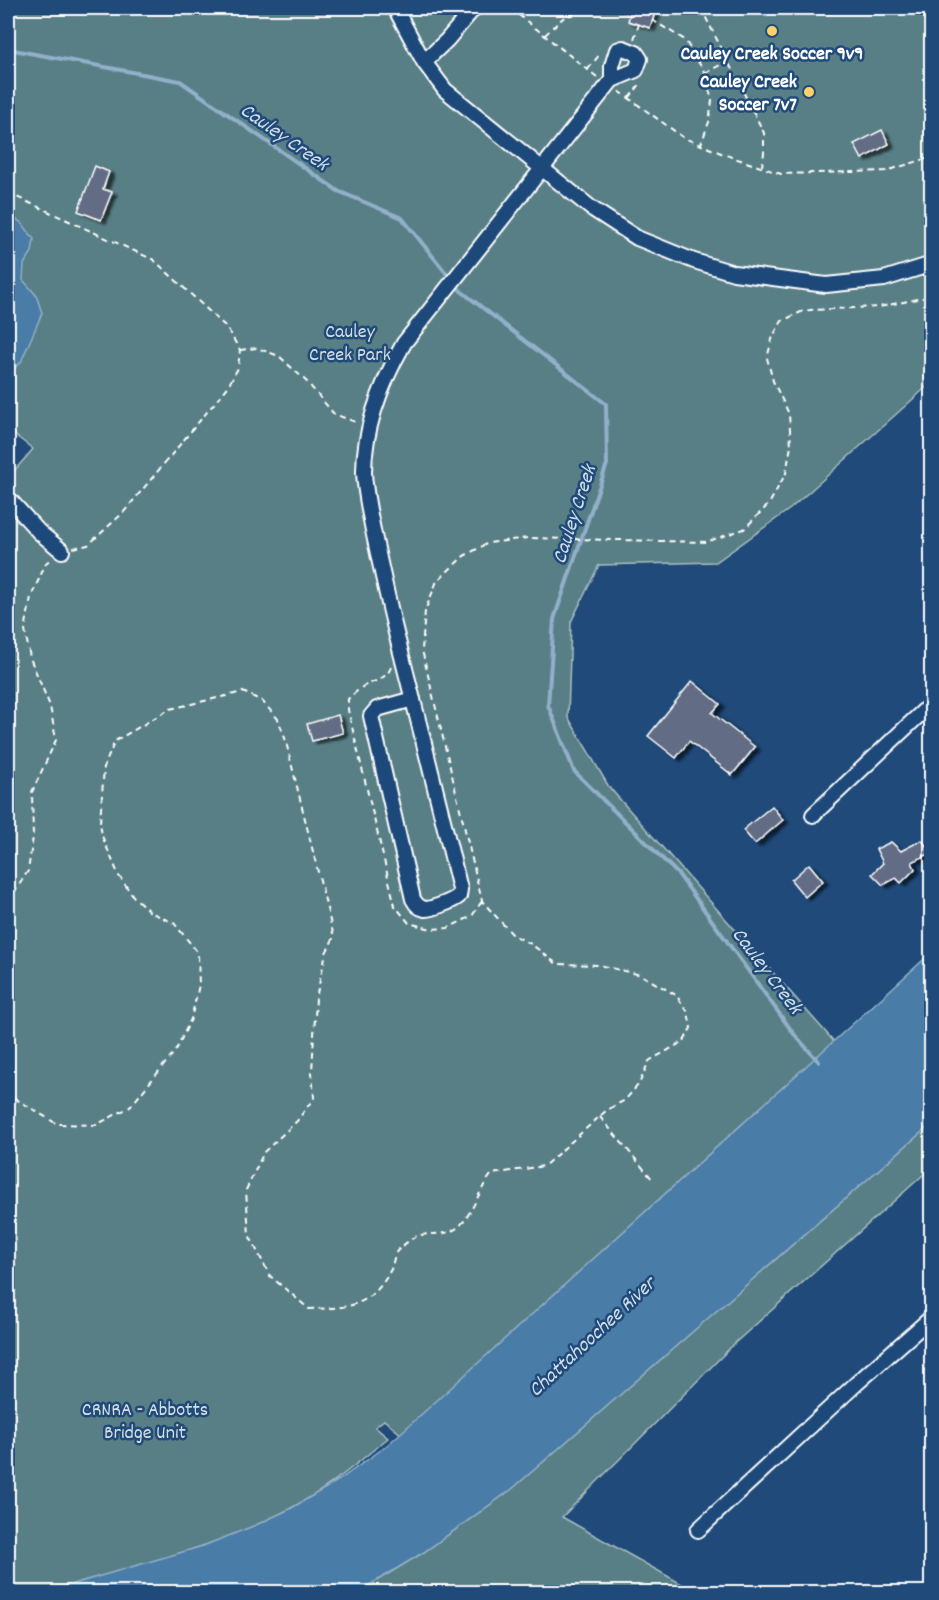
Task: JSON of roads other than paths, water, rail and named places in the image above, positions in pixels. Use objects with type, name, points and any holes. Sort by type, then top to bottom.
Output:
[{"type":"street","points":[[395,8],[424,62],[445,90],[591,208],[637,238],[694,261],[734,273],[826,285],[884,279],[932,264]]},
{"type":"street","points":[[424,62],[447,40],[474,8]]},
{"type":"street","points":[[413,699],[377,709],[370,716],[413,899],[417,905],[425,909],[453,901],[459,896],[460,889],[413,699],[383,579],[367,504],[364,472],[370,429],[378,398],[389,370],[404,343],[610,82]]},
{"type":"street","points":[[8,498],[39,532],[63,551]]},
{"type":"street","points":[[813,815],[932,703]]},
{"type":"street","points":[[698,1530],[932,1317]]},
{"type":"water","points":[[8,214],[22,223],[34,239],[32,252],[24,264],[23,280],[36,295],[42,313],[21,362],[8,374]]},
{"type":"water","name":"Chattahoochee River","points":[[931,953],[931,1124],[512,1489],[424,1552],[358,1592],[18,1592],[63,1587],[203,1546],[290,1509],[339,1480],[385,1447]]},
{"type":"waterway","name":"Cauley Creek","points":[[8,49],[180,81],[338,191],[402,218],[451,279]]},
{"type":"waterway","name":"Cauley Creek","points":[[455,284],[606,404],[607,464],[554,619],[548,705],[574,771],[679,875],[794,1034],[819,1062]]},
{"type":"place","name":"Cauley Creek Soccer 9v9","points":[[772,31]]},
{"type":"place","name":"Cauley Creek Soccer 7v7","points":[[809,92]]},
{"type":"park label","name":"Cauley Creek Park","points":[[350,342]]},
{"type":"park label","name":"CRNRA - Abbotts Bridge Unit","points":[[145,1420]]}]
